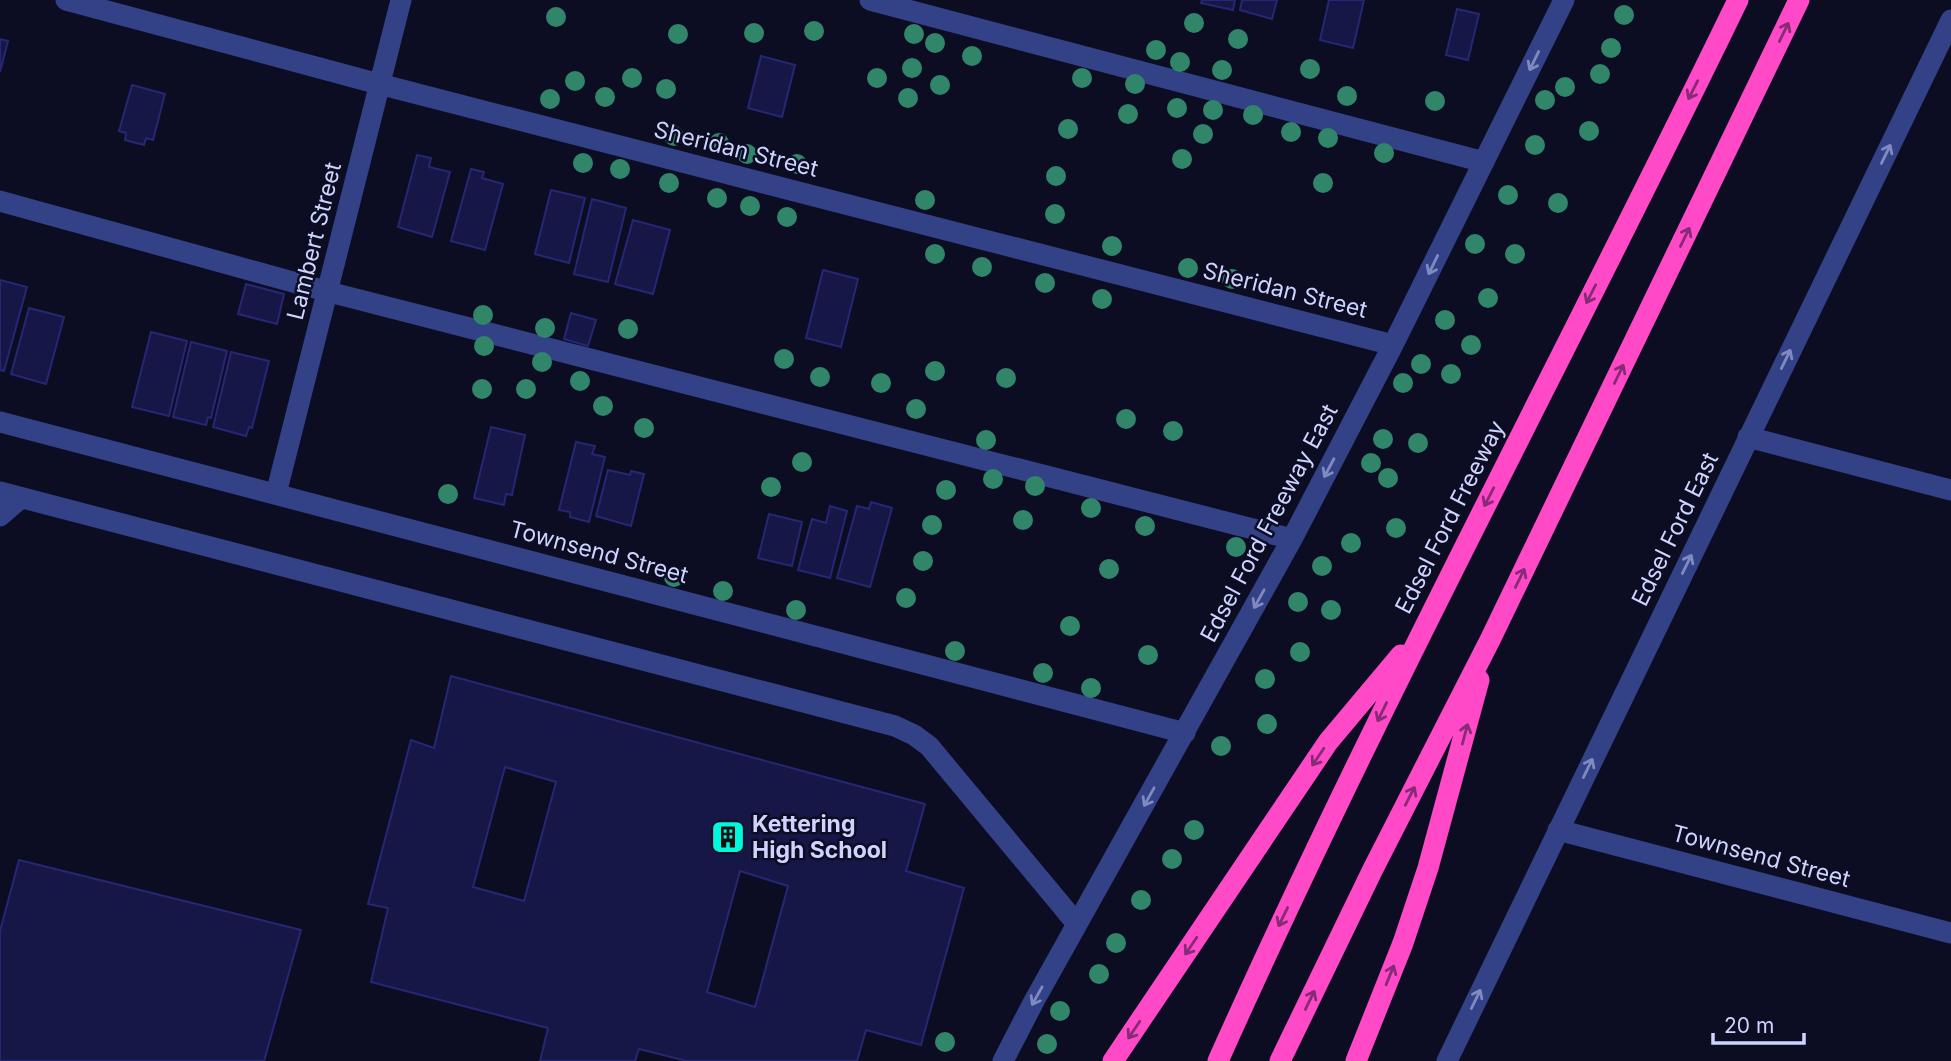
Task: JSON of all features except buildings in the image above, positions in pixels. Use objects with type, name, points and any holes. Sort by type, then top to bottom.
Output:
[{"type":"highway","name":"Edsel Ford Freeway","points":[[1218,1061],[1275,932],[1423,629],[1738,0]]},
{"type":"highway","points":[[1280,1061],[1367,881],[1490,640],[1799,0]]},
{"type":"highway","points":[[1114,1061],[1328,742],[1423,629]]},
{"type":"highway","points":[[1356,1061],[1403,943],[1428,867],[1490,640]]},
{"type":"street","name":"Sheridan Street","points":[[66,0],[379,84],[1393,345]]},
{"type":"street","name":"Lambert Street","points":[[276,494],[401,0]]},
{"type":"street","points":[[870,0],[1484,162]]},
{"type":"street","name":"Edsel Ford Freeway East","points":[[1003,1061],[1077,923],[1292,539],[1393,345],[1564,0]]},
{"type":"street","name":"Edsel Ford East","points":[[1447,1061],[1748,437],[1942,58],[1951,20]]},
{"type":"street","points":[[0,201],[329,292],[1292,539]]},
{"type":"street","name":"Townsend Street","points":[[0,422],[1185,733]]},
{"type":"street","points":[[1748,437],[1951,490]]},
{"type":"street","points":[[0,492],[895,726],[914,734],[929,746],[1077,923]]},
{"type":"street","points":[[0,516],[21,498]]},
{"type":"street","name":"Townsend Street","points":[[1558,830],[1951,933]]},
{"type":"place","name":"Kettering High School","points":[[728,837]]}]
